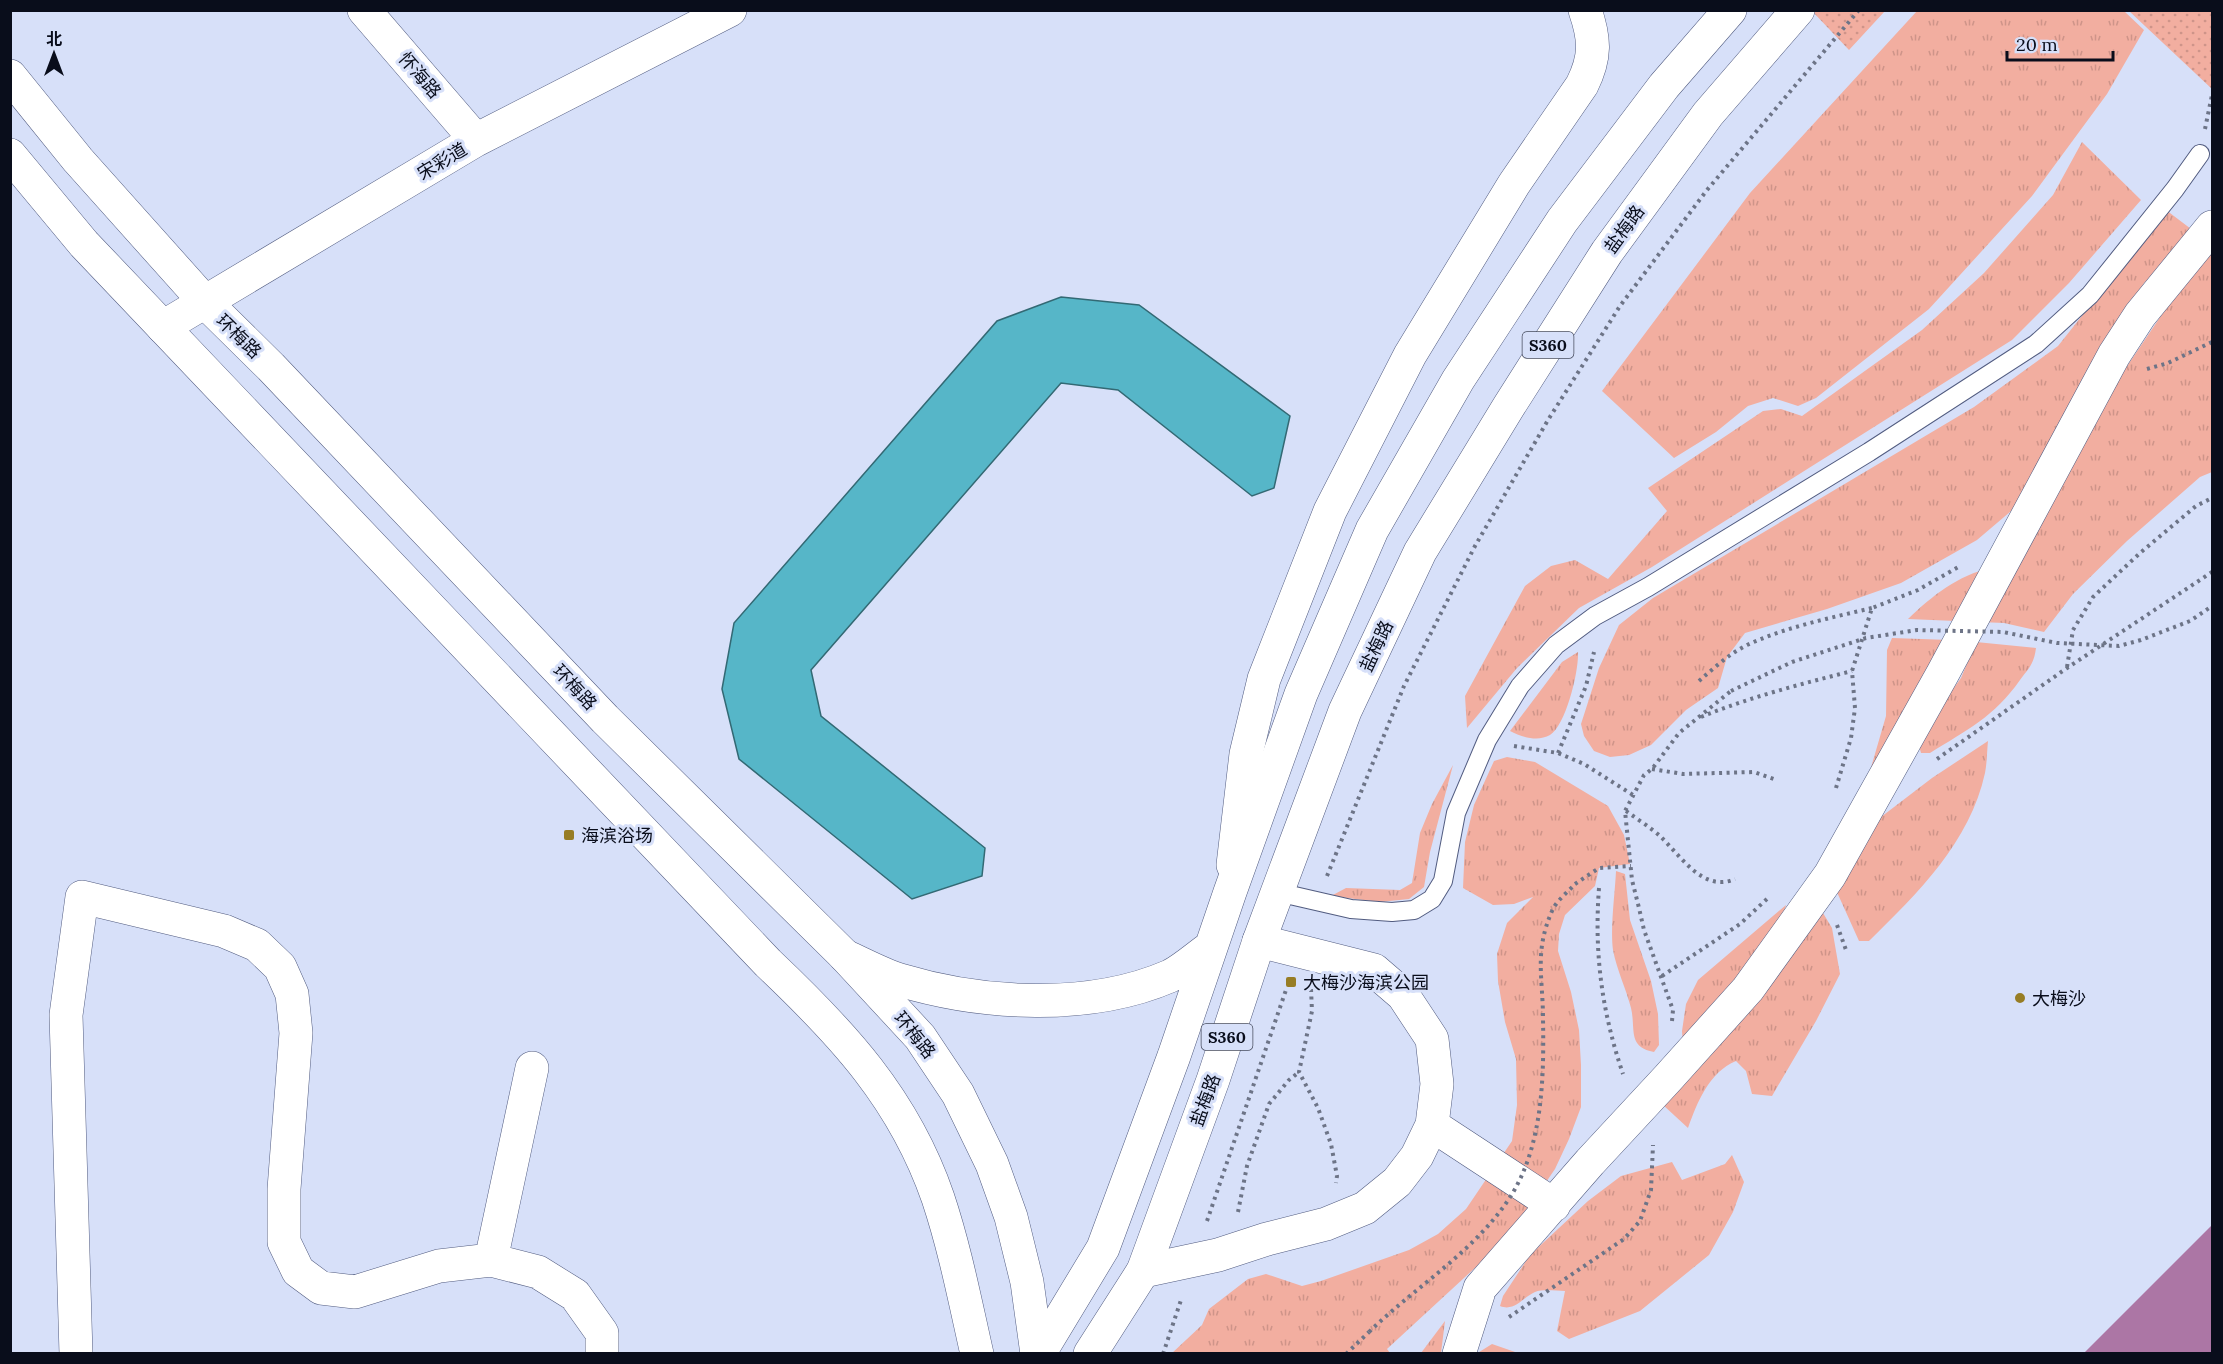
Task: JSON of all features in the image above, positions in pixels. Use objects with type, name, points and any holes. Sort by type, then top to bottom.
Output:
[{"type":"main road","name":"怀海路","points":[[364,10],[476,140]]},
{"type":"main road","name":"宋彩道","points":[[163,327],[476,140],[730,10]]},
{"type":"main road","points":[[1230,892],[1246,754],[1264,679],[1330,511],[1410,355],[1514,184],[1582,85],[1590,68],[1593,45],[1585,10]]},
{"type":"main road","name":"S360","points":[[1038,1353],[1104,1248],[1301,694],[1372,530],[1458,380],[1562,221],[1664,86],[1730,10]]},
{"type":"main road","name":"盐梅路","points":[[1090,1353],[1143,1271],[1213,1080],[1259,941],[1345,711],[1420,552],[1607,252],[1708,114],[1798,10]]},
{"type":"main road","name":"环梅路","points":[[10,76],[78,160],[205,302],[279,376],[606,719],[845,956],[920,1037],[957,1094],[992,1164],[1011,1217],[1028,1282],[1038,1353]]},
{"type":"main road","points":[[10,155],[84,244],[768,963],[826,1018],[859,1056],[902,1119],[938,1197],[962,1285],[977,1353]]},
{"type":"main road","points":[[1459,1353],[1480,1288],[1748,989],[1830,875],[2140,315],[2212,227]]},
{"type":"main road","points":[[76,1353],[66,1015],[82,897],[224,931],[257,945],[280,967],[292,993],[296,1033],[284,1189],[284,1242],[298,1271],[321,1288],[355,1292],[439,1266],[491,1260],[538,1272],[575,1295],[602,1334],[602,1353]]},
{"type":"main road","points":[[1143,1271],[1206,1258],[1326,1224],[1365,1208],[1397,1182],[1417,1156],[1432,1125],[1437,1084],[1432,1039],[1403,995],[1374,970],[1259,941]]},
{"type":"main road","points":[[845,956],[898,979],[949,992],[1009,1000],[1070,999],[1122,991],[1171,975],[1211,947]]},
{"type":"main road","points":[[491,1260],[532,1068]]},
{"type":"main road","points":[[1432,1125],[1554,1205]]},
{"type":"lane","points":[[1277,892],[1351,909],[1392,912],[1414,910],[1432,899],[1443,881],[1456,813],[1488,740],[1520,686],[1556,645],[1595,616],[1869,452],[2036,344],[2090,295],[2175,189],[2200,154]]},
{"type":"path","points":[[1317,901],[1404,686],[1475,546],[1548,420],[1620,306],[1707,190],[1859,10]]},
{"type":"path","points":[[2200,154],[2212,95]]},
{"type":"path","points":[[2102,380],[2168,363],[2212,342]]},
{"type":"path","points":[[2067,668],[2073,630],[2093,597],[2196,506],[2212,498]]},
{"type":"path","points":[[1699,681],[1719,663],[1746,646],[1787,630],[1872,608],[1918,590],[1964,565]]},
{"type":"path","points":[[1928,765],[2067,668],[2212,572]]},
{"type":"path","points":[[1671,1029],[1673,1010],[1644,930],[1631,866],[1625,811],[1644,775],[1652,769],[1679,733],[1731,691],[1792,662],[1866,638],[1917,630],[2003,632],[2057,643],[2119,646],[2190,621],[2212,606]]},
{"type":"path","points":[[1832,796],[1851,738],[1856,708],[1852,671],[1872,608]]},
{"type":"path","points":[[1558,753],[1586,686],[1595,646],[1595,616]]},
{"type":"path","points":[[1695,720],[1735,703],[1783,688],[1852,671]]},
{"type":"path","points":[[1488,740],[1558,753],[1584,764],[1633,795]]},
{"type":"path","points":[[1652,769],[1683,774],[1754,772],[1774,779]]},
{"type":"path","points":[[1625,811],[1658,834],[1694,871],[1711,881],[1725,883],[1735,879]]},
{"type":"path","points":[[1346,1353],[1392,1309],[1489,1227],[1516,1188],[1530,1153],[1538,1113],[1542,1078],[1543,1017],[1540,945],[1552,909],[1575,884],[1599,868],[1631,866]]},
{"type":"path","points":[[1662,976],[1740,924],[1773,893]]},
{"type":"path","points":[[1206,1258],[1236,1226],[1247,1166],[1269,1104],[1289,1080],[1299,1072],[1312,1011],[1311,983],[1299,952]]},
{"type":"path","points":[[1163,1353],[1206,1258],[1299,952]]},
{"type":"path","points":[[1299,1072],[1318,1108],[1333,1155],[1336,1176],[1332,1206],[1326,1224]]},
{"type":"green space","points":[[1812,11],[1885,11],[1849,50]]},
{"type":"green space","points":[[1917,11],[2124,11],[2144,30],[2107,94],[2032,196],[1929,309],[1816,398],[1798,406],[1773,398],[1748,406],[1716,432],[1674,458],[1602,391],[1750,193]]},
{"type":"green space","points":[[2129,11],[2212,11],[2212,89]]},
{"type":"green space","points":[[2082,142],[2141,200],[2069,283],[2012,340],[1652,567],[1579,608],[1517,668],[1467,728],[1465,696],[1525,586],[1551,566],[1575,560],[1608,579],[1667,511],[1648,488],[1763,411],[1781,409],[1802,416],[1922,330],[1984,273],[2053,195]]},
{"type":"green space","points":[[2166,210],[2195,232],[2175,255],[2144,283],[2017,506],[1977,540],[1901,583],[1827,609],[1745,633],[1727,657],[1718,688],[1686,710],[1651,745],[1629,755],[1610,757],[1594,751],[1584,736],[1581,724],[1599,668],[1619,625],[1653,598],[1974,407],[2058,346]]},
{"type":"green space","points":[[2212,253],[2212,472],[2200,477],[2127,541],[2073,594],[2044,632],[2004,623],[1908,619],[1926,602],[1957,581],[1991,568],[2173,298]]},
{"type":"green space","points":[[1892,638],[1950,640],[1870,771],[1886,716],[1887,650]]},
{"type":"green space","points":[[1976,642],[2036,648],[2028,669],[2000,704],[1968,730],[1930,753],[1921,753],[1918,742],[1961,678]]},
{"type":"green space","points":[[1578,652],[1570,697],[1556,729],[1550,735],[1535,738],[1524,737],[1510,731],[1562,662]]},
{"type":"green space","points":[[1988,741],[1985,773],[1978,798],[1955,844],[1906,904],[1869,941],[1859,941],[1836,890],[1881,817],[1932,778]]},
{"type":"green space","points":[[1507,757],[1535,762],[1608,806],[1624,835],[1630,864],[1599,868],[1595,886],[1565,915],[1559,934],[1558,951],[1571,992],[1579,1030],[1581,1107],[1555,1169],[1523,1216],[1477,1266],[1387,1349],[1390,1353],[1171,1354],[1202,1325],[1209,1309],[1248,1279],[1266,1274],[1302,1286],[1409,1250],[1438,1234],[1466,1209],[1512,1141],[1517,1105],[1516,1059],[1505,1022],[1498,981],[1497,954],[1507,923],[1533,897],[1514,904],[1493,905],[1463,888],[1465,842],[1474,805],[1494,761]]},
{"type":"green space","points":[[1453,765],[1430,852],[1424,887],[1409,899],[1380,902],[1331,896],[1346,888],[1400,890],[1412,883],[1420,833],[1432,804]]},
{"type":"green space","points":[[1616,871],[1625,874],[1630,920],[1651,981],[1658,1014],[1659,1045],[1654,1052],[1645,1050],[1636,1041],[1631,1008],[1613,950],[1612,921]]},
{"type":"green space","points":[[1786,905],[1782,919],[1755,957],[1683,1045],[1682,1031],[1686,1004],[1698,980]]},
{"type":"green space","points":[[1823,913],[1832,928],[1840,974],[1816,1021],[1772,1096],[1752,1094],[1746,1071],[1736,1061],[1711,1080],[1688,1128],[1662,1104]]},
{"type":"green space","points":[[1732,1155],[1744,1182],[1733,1212],[1709,1255],[1640,1311],[1569,1339],[1557,1331],[1565,1291],[1538,1291],[1515,1306],[1500,1306],[1503,1296],[1530,1255],[1588,1201],[1621,1176],[1672,1162],[1682,1180],[1725,1164]]},
{"type":"green space","points":[[1445,1321],[1441,1353],[1421,1353]]},
{"type":"green space","points":[[1492,1344],[1518,1353],[1476,1354]]},
{"type":"shaded area","points":[[2212,1225],[2212,1353],[2084,1353]]},
{"type":"building","points":[[1061,297],[1139,305],[1290,416],[1274,488],[1252,496],[1118,390],[1061,383],[811,670],[821,716],[985,848],[982,876],[912,899],[739,759],[722,689],[734,623],[997,321]]},
{"type":"place","name":"海滨浴场","points":[[569,835]]},
{"type":"place","name":"大梅沙海滨公园","points":[[1291,982]]},
{"type":"place","name":"大梅沙","points":[[2020,998]]}]
